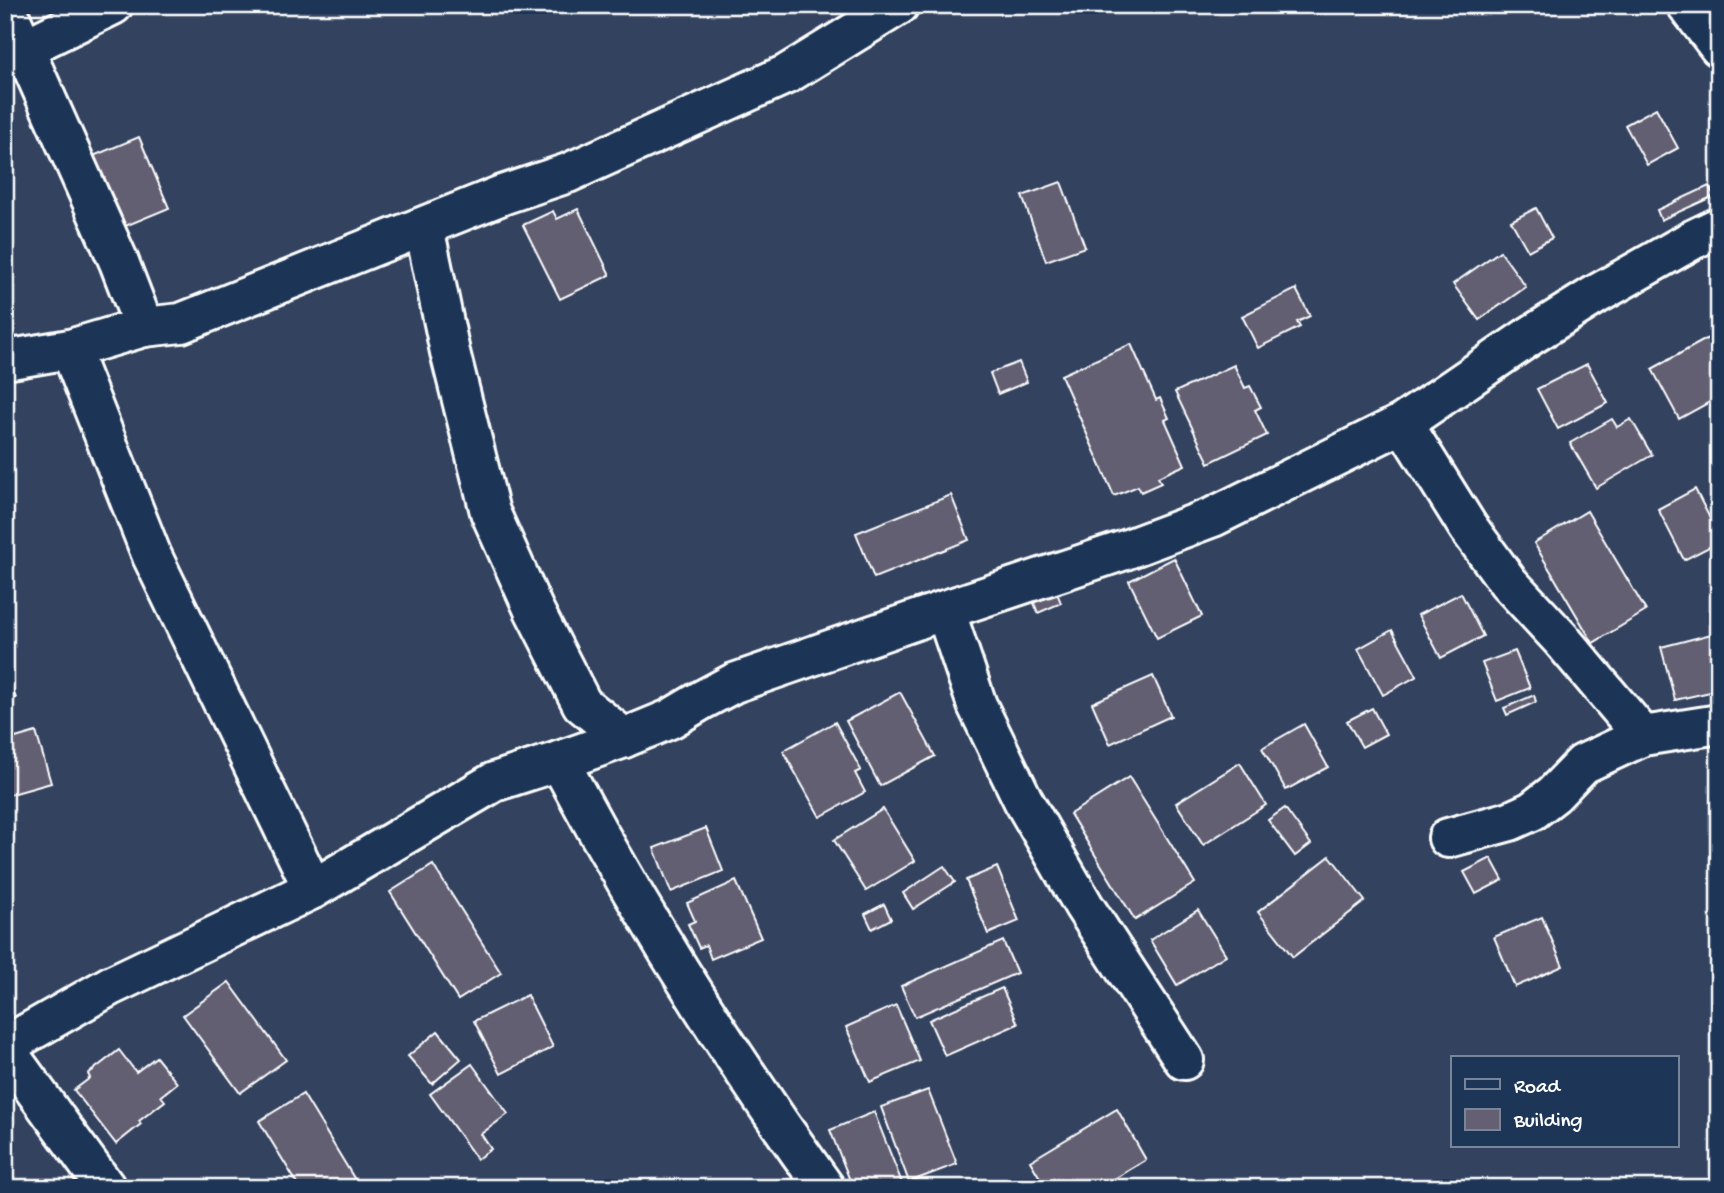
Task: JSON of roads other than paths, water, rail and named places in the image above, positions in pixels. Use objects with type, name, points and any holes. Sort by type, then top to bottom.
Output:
[{"type":"street","points":[[25,48],[113,5]]},
{"type":"street","points":[[5,360],[70,349],[144,327],[181,323],[502,195],[568,173],[787,74],[899,5]]},
{"type":"street","points":[[1687,5],[1719,47]]},
{"type":"street","points":[[5,6],[119,262],[144,327]]},
{"type":"street","points":[[106,1188],[5,1047],[110,986],[313,889],[494,782],[624,738],[670,719],[734,683],[1125,550],[1213,517],[1403,424],[1530,336],[1628,276],[1719,227]]},
{"type":"street","points":[[424,228],[450,352],[490,512],[534,610],[582,704],[624,738]]},
{"type":"street","points":[[70,349],[152,556],[313,889]]},
{"type":"street","points":[[1403,424],[1468,527],[1508,582],[1561,639],[1643,736]]},
{"type":"street","points":[[945,610],[977,705],[1023,800],[1084,906],[1184,1060]]},
{"type":"street","points":[[1448,838],[1510,821],[1532,811],[1554,794],[1583,764],[1643,736],[1719,724]]},
{"type":"street","points":[[559,761],[669,954],[781,1127],[825,1188]]}]
